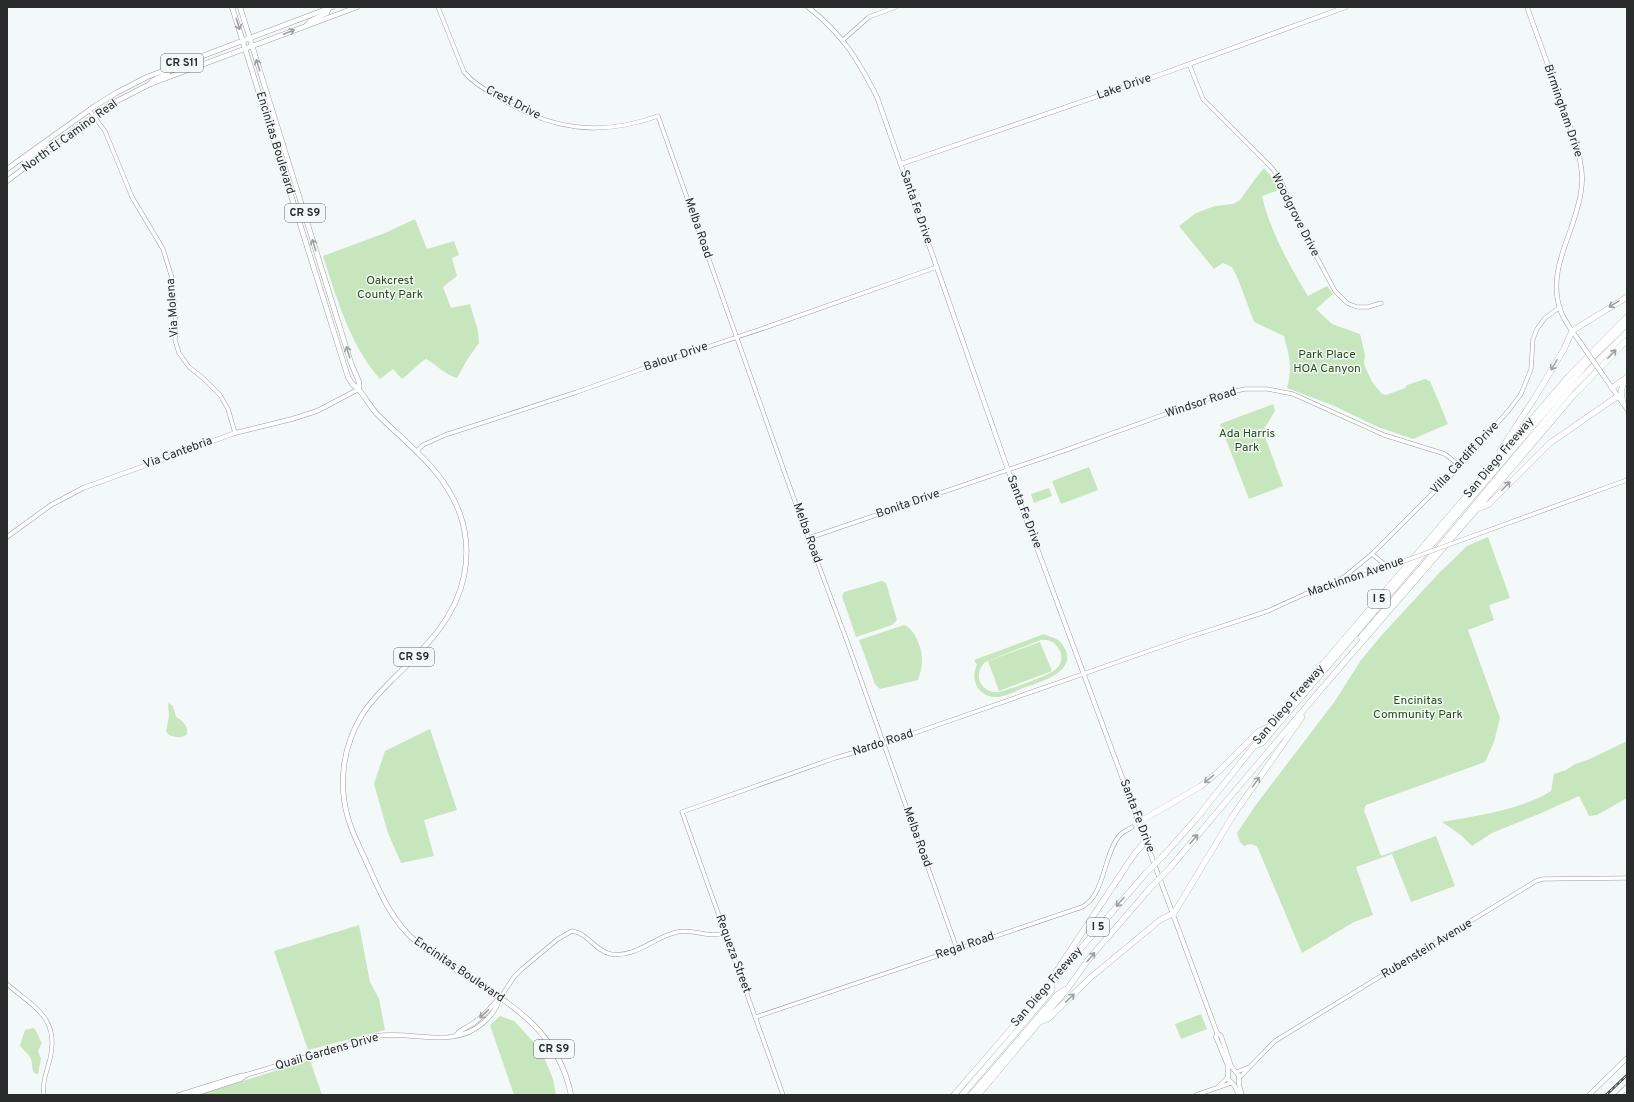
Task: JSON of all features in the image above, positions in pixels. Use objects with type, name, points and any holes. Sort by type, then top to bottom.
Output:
[{"type":"highway","points":[[1488,470],[1534,399],[1564,349],[1572,331],[1627,297]]},
{"type":"highway","name":"San Diego Freeway","points":[[954,1095],[1146,873],[1196,819],[1270,726],[1488,470],[1580,364],[1627,317]]},
{"type":"highway","points":[[1254,746],[1262,743],[1568,385],[1597,353],[1627,324]]},
{"type":"highway","points":[[1266,755],[1268,747],[1447,538],[1573,387],[1627,332]]},
{"type":"highway","name":"San Diego Freeway","points":[[978,1095],[1068,988],[1088,960],[1151,887],[1169,869],[1572,397],[1627,340]]},
{"type":"highway","points":[[1612,388],[1627,377]]},
{"type":"highway","points":[[1623,403],[1620,393],[1621,387],[1627,377]]},
{"type":"highway","points":[[1476,510],[1489,504],[1550,443],[1618,396]]},
{"type":"highway","points":[[1040,1022],[1049,1018],[1090,978],[1137,938],[1160,920],[1174,913],[1234,814],[1323,687]]},
{"type":"highway","points":[[1139,822],[1201,786],[1219,771],[1258,732],[1270,726]]},
{"type":"highway","points":[[1043,992],[1135,853],[1147,840]]},
{"type":"highway","points":[[962,1095],[1052,990],[1051,982]]},
{"type":"highway","points":[[971,1095],[1057,994],[1068,988]]},
{"type":"main road","name":"Encinitas Boulevard","points":[[232,7],[343,363],[352,385],[359,389],[377,414],[417,451],[442,478],[450,491],[460,514],[464,529],[466,549],[464,577],[460,593],[452,610],[440,629],[374,699],[352,732],[344,763],[342,781],[348,820],[386,903],[395,918],[407,933],[426,949],[500,998],[532,1022],[554,1048],[563,1068],[571,1095]]},
{"type":"main road","name":"Encinitas Boulevard","points":[[240,7],[359,389]]},
{"type":"main road","points":[[252,46],[357,7]]},
{"type":"main road","name":"Santa Fe Drive","points":[[808,7],[829,24],[843,40],[862,67],[877,97],[1008,470],[1174,913],[1217,1033],[1216,1037],[1232,1083]]},
{"type":"main road","name":"Lake Drive","points":[[901,164],[1189,64],[1346,7]]},
{"type":"main road","name":"Birmingham Drive","points":[[1527,7],[1577,146],[1582,169],[1579,202],[1562,252],[1556,279],[1556,291],[1566,322],[1627,409]]},
{"type":"main road","points":[[250,38],[331,8]]},
{"type":"main road","points":[[306,26],[310,21],[328,12],[331,8]]},
{"type":"main road","name":"CR S11","points":[[243,40],[250,38]]},
{"type":"main road","name":"North El Camino Real","points":[[7,169],[89,110],[116,93],[168,68],[243,40]]},
{"type":"main road","name":"CR S11","points":[[245,49],[252,46]]},
{"type":"main road","name":"North El Camino Real","points":[[7,181],[109,106],[150,84],[245,49]]},
{"type":"main road","points":[[150,84],[152,81],[168,74],[168,68]]},
{"type":"main road","points":[[109,106],[113,101],[135,89],[137,82]]},
{"type":"main road","points":[[267,120],[273,127],[278,144],[283,145]]},
{"type":"main road","points":[[24,168],[26,161],[44,146],[47,140]]},
{"type":"main road","name":"Via Cantebria","points":[[7,537],[51,505],[83,488],[235,433],[292,419],[317,411],[359,389]]},
{"type":"main road","name":"Quail Gardens Drive","points":[[179,1095],[376,1036],[394,1035],[429,1038],[456,1035],[459,1031],[473,1024],[500,998]]},
{"type":"main road","name":"Santa Fe Drive","points":[[1217,1033],[1221,1036],[1239,1079]]},
{"type":"main road","points":[[1589,1095],[1627,1058]]},
{"type":"main road","points":[[1228,1075],[1236,1072]]},
{"type":"main road","name":"Quail Gardens Drive","points":[[191,1095],[241,1079],[246,1075]]},
{"type":"main road","points":[[1239,1079],[1235,1083],[1232,1083],[1240,1095]]},
{"type":"main road","points":[[1239,1079],[1240,1095]]},
{"type":"main road","points":[[1619,1095],[1627,1087]]},
{"type":"street","name":"Crest Drive","points":[[438,7],[464,72],[471,80],[487,91],[527,113],[556,123],[594,128],[620,127],[636,124],[658,116]]},
{"type":"street","points":[[843,40],[869,17],[896,7]]},
{"type":"street","name":"Woodgrove Drive","points":[[1189,64],[1203,99],[1280,178],[1299,224],[1335,291],[1347,304],[1357,307],[1368,307],[1381,304]]},
{"type":"street","name":"Via Molena","points":[[89,110],[105,131],[132,197],[160,242],[170,267],[174,293],[175,340],[179,353],[189,367],[204,378],[220,395],[228,409],[235,433]]},
{"type":"street","name":"Melba Road","points":[[658,116],[736,338],[958,949]]},
{"type":"street","name":"Balour Drive","points":[[417,451],[423,445],[445,435],[736,338],[937,267]]},
{"type":"street","name":"Villa Cardiff Drive","points":[[1332,585],[1372,554],[1460,466],[1509,410],[1521,394],[1531,369],[1533,339],[1537,329],[1545,318],[1560,307]]},
{"type":"street","name":"Windsor Road","points":[[1008,470],[1218,394],[1245,389],[1267,389],[1293,394],[1384,435],[1445,454],[1460,466]]},
{"type":"street","name":"Bonita Drive","points":[[809,538],[1008,470]]},
{"type":"street","name":"Mackinnon Avenue","points":[[1084,674],[1268,611],[1301,596],[1332,585],[1349,581],[1627,480]]},
{"type":"street","points":[[1372,554],[1384,564],[1390,565]]},
{"type":"street","name":"Nardo Road","points":[[682,812],[835,758],[883,744],[1084,674]]},
{"type":"street","name":"Requeza Street","points":[[682,812],[783,1095]]},
{"type":"street","name":"Regal Road","points":[[756,1017],[1087,905],[1093,899],[1116,842],[1121,834],[1132,827]]},
{"type":"street","name":"Rubenstein Avenue","points":[[1239,1079],[1275,1041],[1536,881],[1543,878],[1627,878]]},
{"type":"street","points":[[500,998],[522,968],[572,931],[582,934],[596,947],[606,953],[622,954],[636,951],[666,935],[677,932],[698,932],[715,936],[725,933]]},
{"type":"street","points":[[7,984],[41,1011],[49,1024],[53,1042],[43,1088],[44,1095]]},
{"type":"street","name":"Rubenstein Avenue","points":[[1236,1072],[1244,1070],[1252,1065]]},
{"type":"street","points":[[1218,1087],[1228,1075]]},
{"type":"street","points":[[1196,1095],[1232,1083]]},
{"type":"green space","name":"Park Place HOA Canyon","points":[[1264,168],[1274,180],[1279,190],[1262,196],[1265,209],[1275,235],[1287,260],[1308,296],[1327,286],[1333,294],[1316,309],[1332,324],[1360,334],[1365,355],[1364,364],[1372,382],[1382,394],[1386,395],[1405,388],[1407,385],[1425,379],[1430,381],[1448,424],[1413,439],[1378,427],[1332,405],[1287,388],[1290,367],[1289,355],[1284,336],[1254,322],[1232,267],[1223,263],[1214,269],[1179,226],[1196,213],[1215,206],[1233,204],[1240,200]]},
{"type":"green space","name":"Oakcrest County Park","points":[[415,219],[427,249],[454,241],[459,255],[452,258],[457,276],[443,287],[451,308],[470,304],[478,331],[479,343],[457,378],[449,375],[426,359],[402,379],[393,369],[380,379],[360,351],[352,336],[339,305],[323,256],[385,233]]},
{"type":"green space","name":"Ada Harris Park","points":[[1273,404],[1275,411],[1263,431],[1283,486],[1249,499],[1220,424]]},
{"type":"green space","points":[[1089,467],[1098,490],[1061,504],[1052,481]]},
{"type":"green space","points":[[1049,488],[1052,496],[1034,503],[1031,494]]},
{"type":"green space","name":"Encinitas Community Park","points":[[1488,537],[1510,598],[1489,605],[1494,620],[1468,630],[1500,718],[1494,742],[1485,762],[1366,805],[1364,810],[1381,856],[1436,836],[1455,886],[1411,902],[1392,854],[1356,867],[1373,915],[1354,922],[1302,953],[1257,846],[1250,844],[1244,846],[1240,842],[1237,833],[1255,806],[1335,701],[1361,660],[1381,636],[1438,574],[1467,546]]},
{"type":"green space","points":[[882,581],[886,583],[897,620],[892,625],[856,637],[842,596],[844,592]]},
{"type":"green space","points":[[904,625],[912,631],[920,646],[922,666],[918,680],[880,689],[875,684],[859,640]]},
{"type":"green space","points":[[1044,634],[1060,642],[1067,653],[1067,661],[1063,668],[1056,674],[1048,679],[1001,697],[987,696],[976,685],[974,675],[977,665],[974,660]],"holes":[[[1044,640],[1053,643],[1060,651],[1061,662],[1052,672],[1038,679],[999,692],[987,690],[980,683],[979,672],[985,662]]]},
{"type":"green space","points":[[1040,642],[1052,671],[999,691],[988,661]]},
{"type":"green space","points":[[168,703],[173,706],[176,717],[186,726],[187,734],[185,736],[173,737],[166,732],[169,716]]},
{"type":"green space","points":[[430,729],[457,810],[424,820],[434,856],[401,863],[388,833],[374,784],[385,751]]},
{"type":"green space","points":[[1627,741],[1627,798],[1597,815],[1589,816],[1579,796],[1492,833],[1472,846],[1462,836],[1442,822],[1512,808],[1539,798],[1551,791],[1554,774],[1566,770],[1575,764],[1590,759]]},
{"type":"green space","points":[[359,925],[370,982],[379,999],[385,1030],[308,1050],[274,951]]},
{"type":"green space","points":[[1201,1014],[1207,1029],[1181,1039],[1175,1024]]},
{"type":"green space","points":[[500,1016],[514,1021],[541,1050],[553,1079],[556,1095],[514,1095],[490,1025]]},
{"type":"green space","points":[[33,1028],[42,1043],[38,1051],[41,1059],[38,1074],[34,1073],[30,1057],[20,1045],[25,1030]]},
{"type":"green space","points":[[310,1060],[322,1095],[198,1095]]},
{"type":"railway","points":[[1606,1095],[1627,1075]]}]
